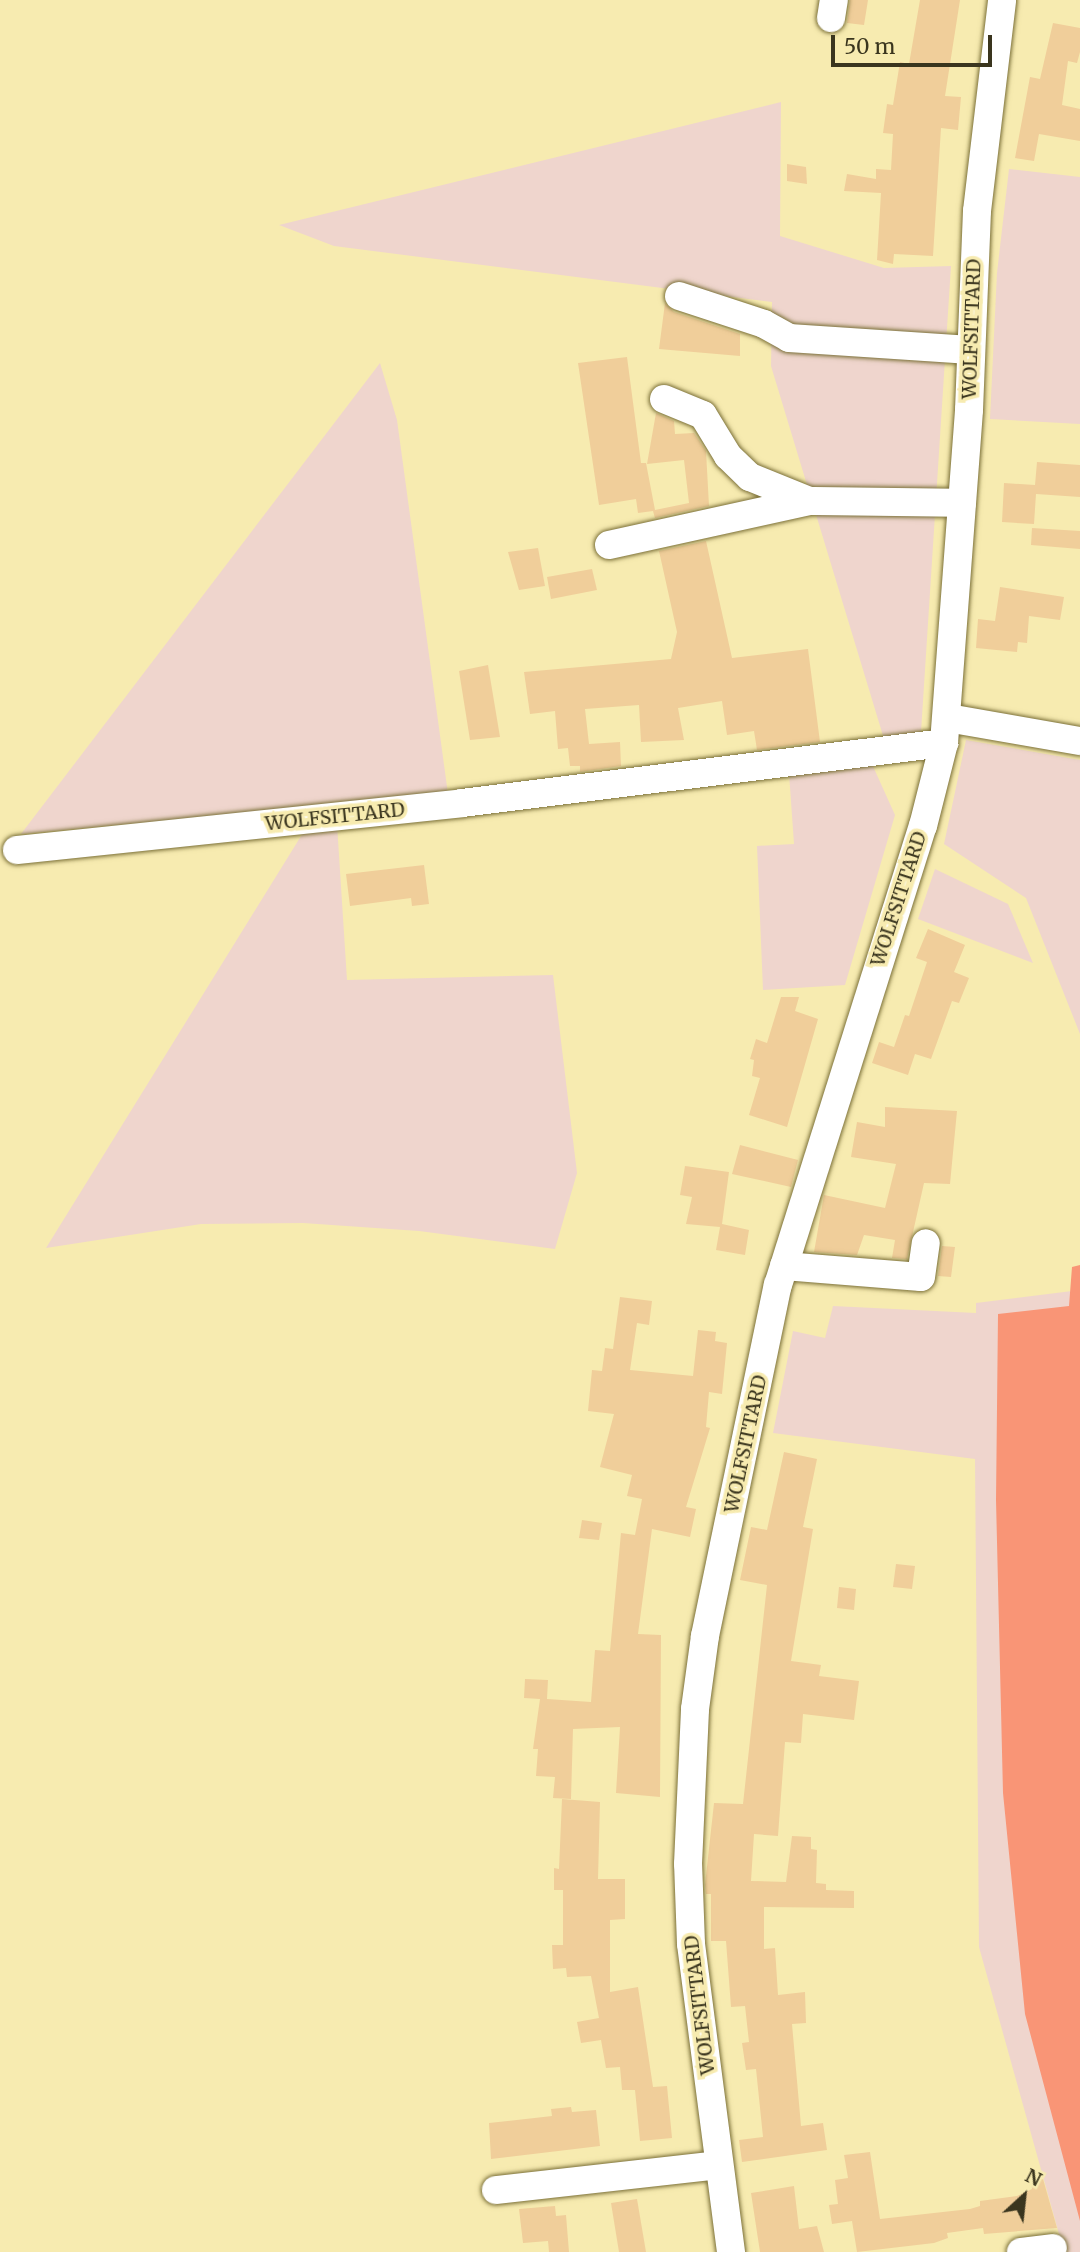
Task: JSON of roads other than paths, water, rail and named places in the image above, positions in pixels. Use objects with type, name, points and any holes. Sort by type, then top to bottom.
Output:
[{"type":"street","name":"WOLFSITTARD","points":[[731,2252],[691,1944],[688,1864],[695,1709],[705,1636],[784,1266],[923,826],[946,730],[962,503],[977,211],[1002,0]]},
{"type":"street","points":[[678,296],[764,324],[789,338],[971,350]]},
{"type":"street","points":[[664,399],[703,415],[729,456],[750,477],[809,501]]},
{"type":"street","points":[[609,545],[809,501],[962,503]]},
{"type":"street","name":"WOLFSITTARD","points":[[17,850],[462,803],[946,730]]},
{"type":"street","points":[[946,730],[1080,741]]},
{"type":"street","points":[[784,1266],[921,1277],[926,1243]]},
{"type":"street","points":[[496,2190],[719,2165]]},
{"type":"street","points":[[1021,2252],[1053,2248]]}]
